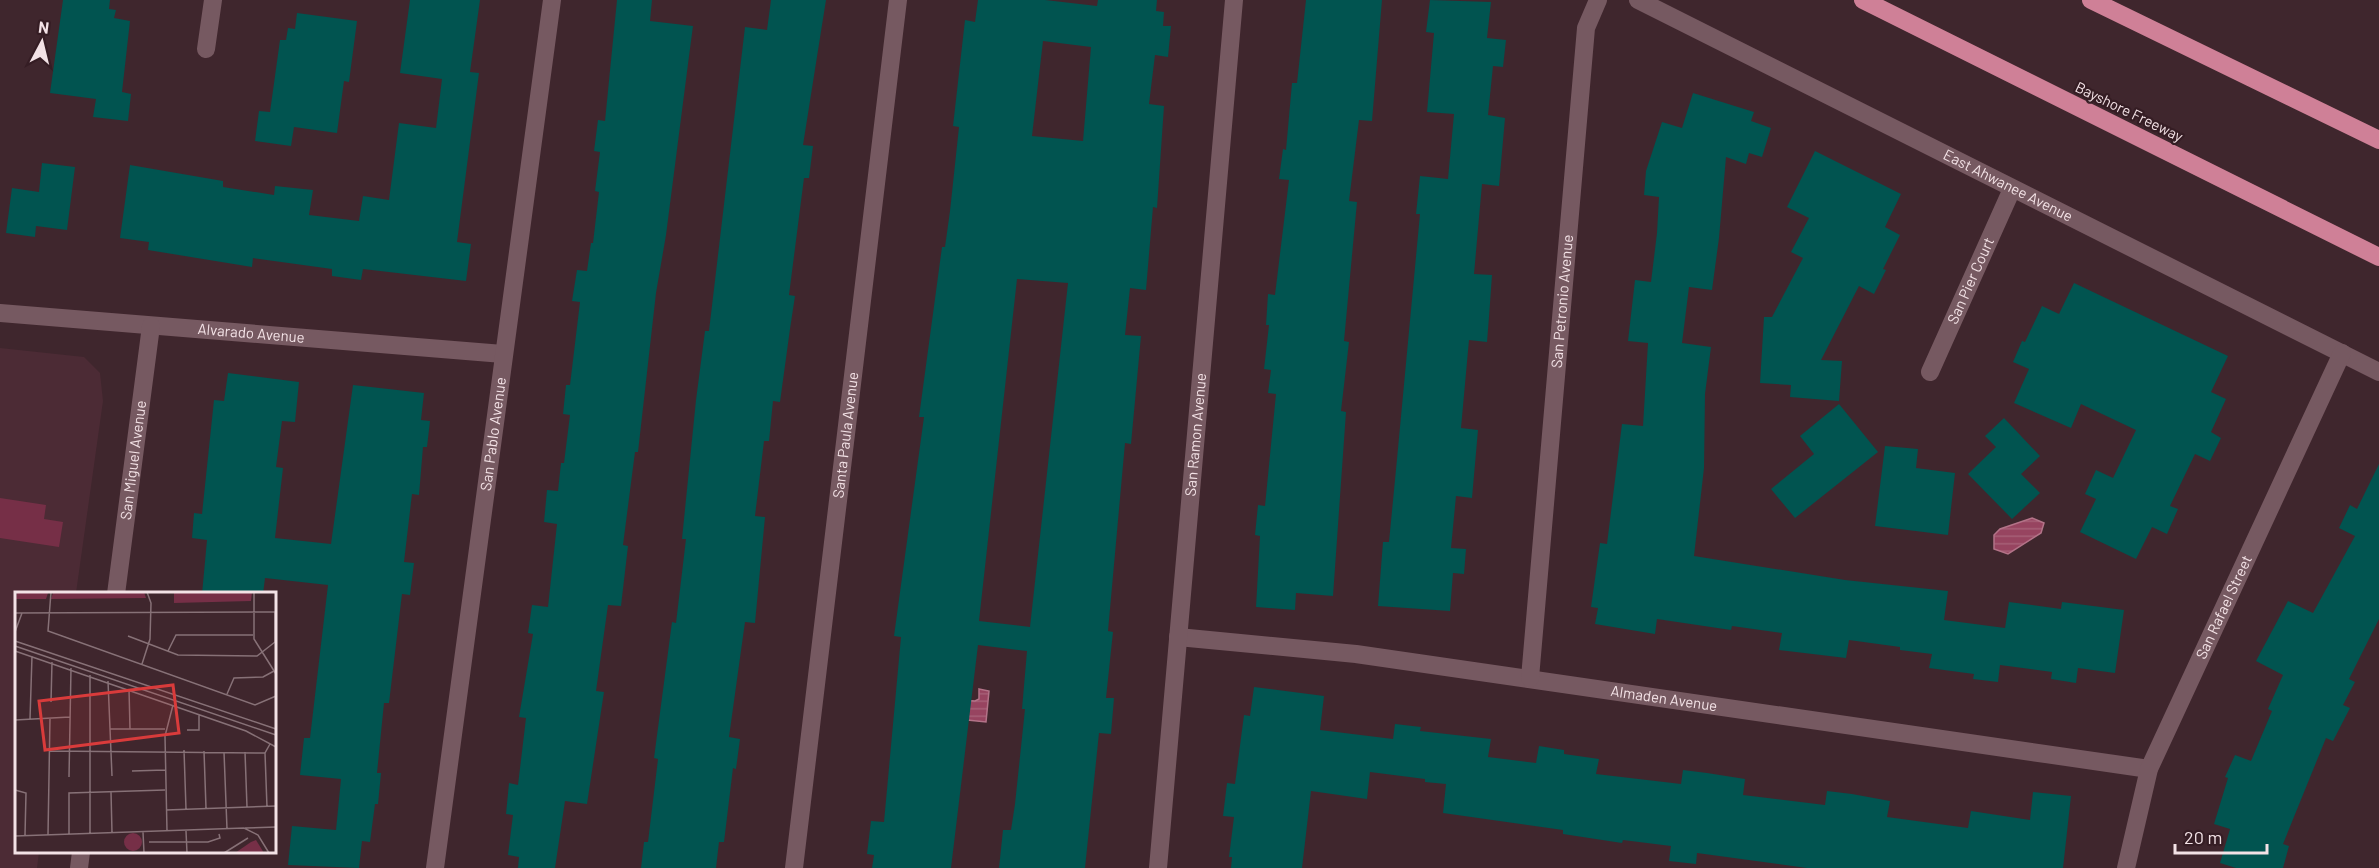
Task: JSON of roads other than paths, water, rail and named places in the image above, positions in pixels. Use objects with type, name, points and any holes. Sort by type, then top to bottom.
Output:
[{"type":"highway","name":"Bayshore Freeway","points":[[1863,0],[2379,257]]},
{"type":"highway","points":[[2091,0],[2379,140]]},
{"type":"street","points":[[206,49],[213,0]]},
{"type":"street","name":"San Pablo Avenue","points":[[435,868],[552,0]]},
{"type":"street","name":"Santa Paula Avenue","points":[[794,868],[898,0]]},
{"type":"street","name":"San Ramon Avenue","points":[[1158,868],[1234,0]]},
{"type":"street","name":"San Petronio Avenue","points":[[1530,678],[1586,28],[1598,0]]},
{"type":"street","name":"East Ahwanee Avenue","points":[[1638,0],[2379,372]]},
{"type":"street","name":"San Pier Court","points":[[1930,372],[2013,189]]},
{"type":"street","name":"Alvarado Avenue","points":[[0,313],[503,354]]},
{"type":"street","name":"San Miguel Avenue","points":[[116,592],[151,326]]},
{"type":"street","name":"San Rafael Street","points":[[2126,868],[2149,769],[2342,353]]},
{"type":"street","name":"Almaden Avenue","points":[[1178,637],[1356,654],[2149,769]]},
{"type":"street","points":[[79,868],[81,853]]}]
